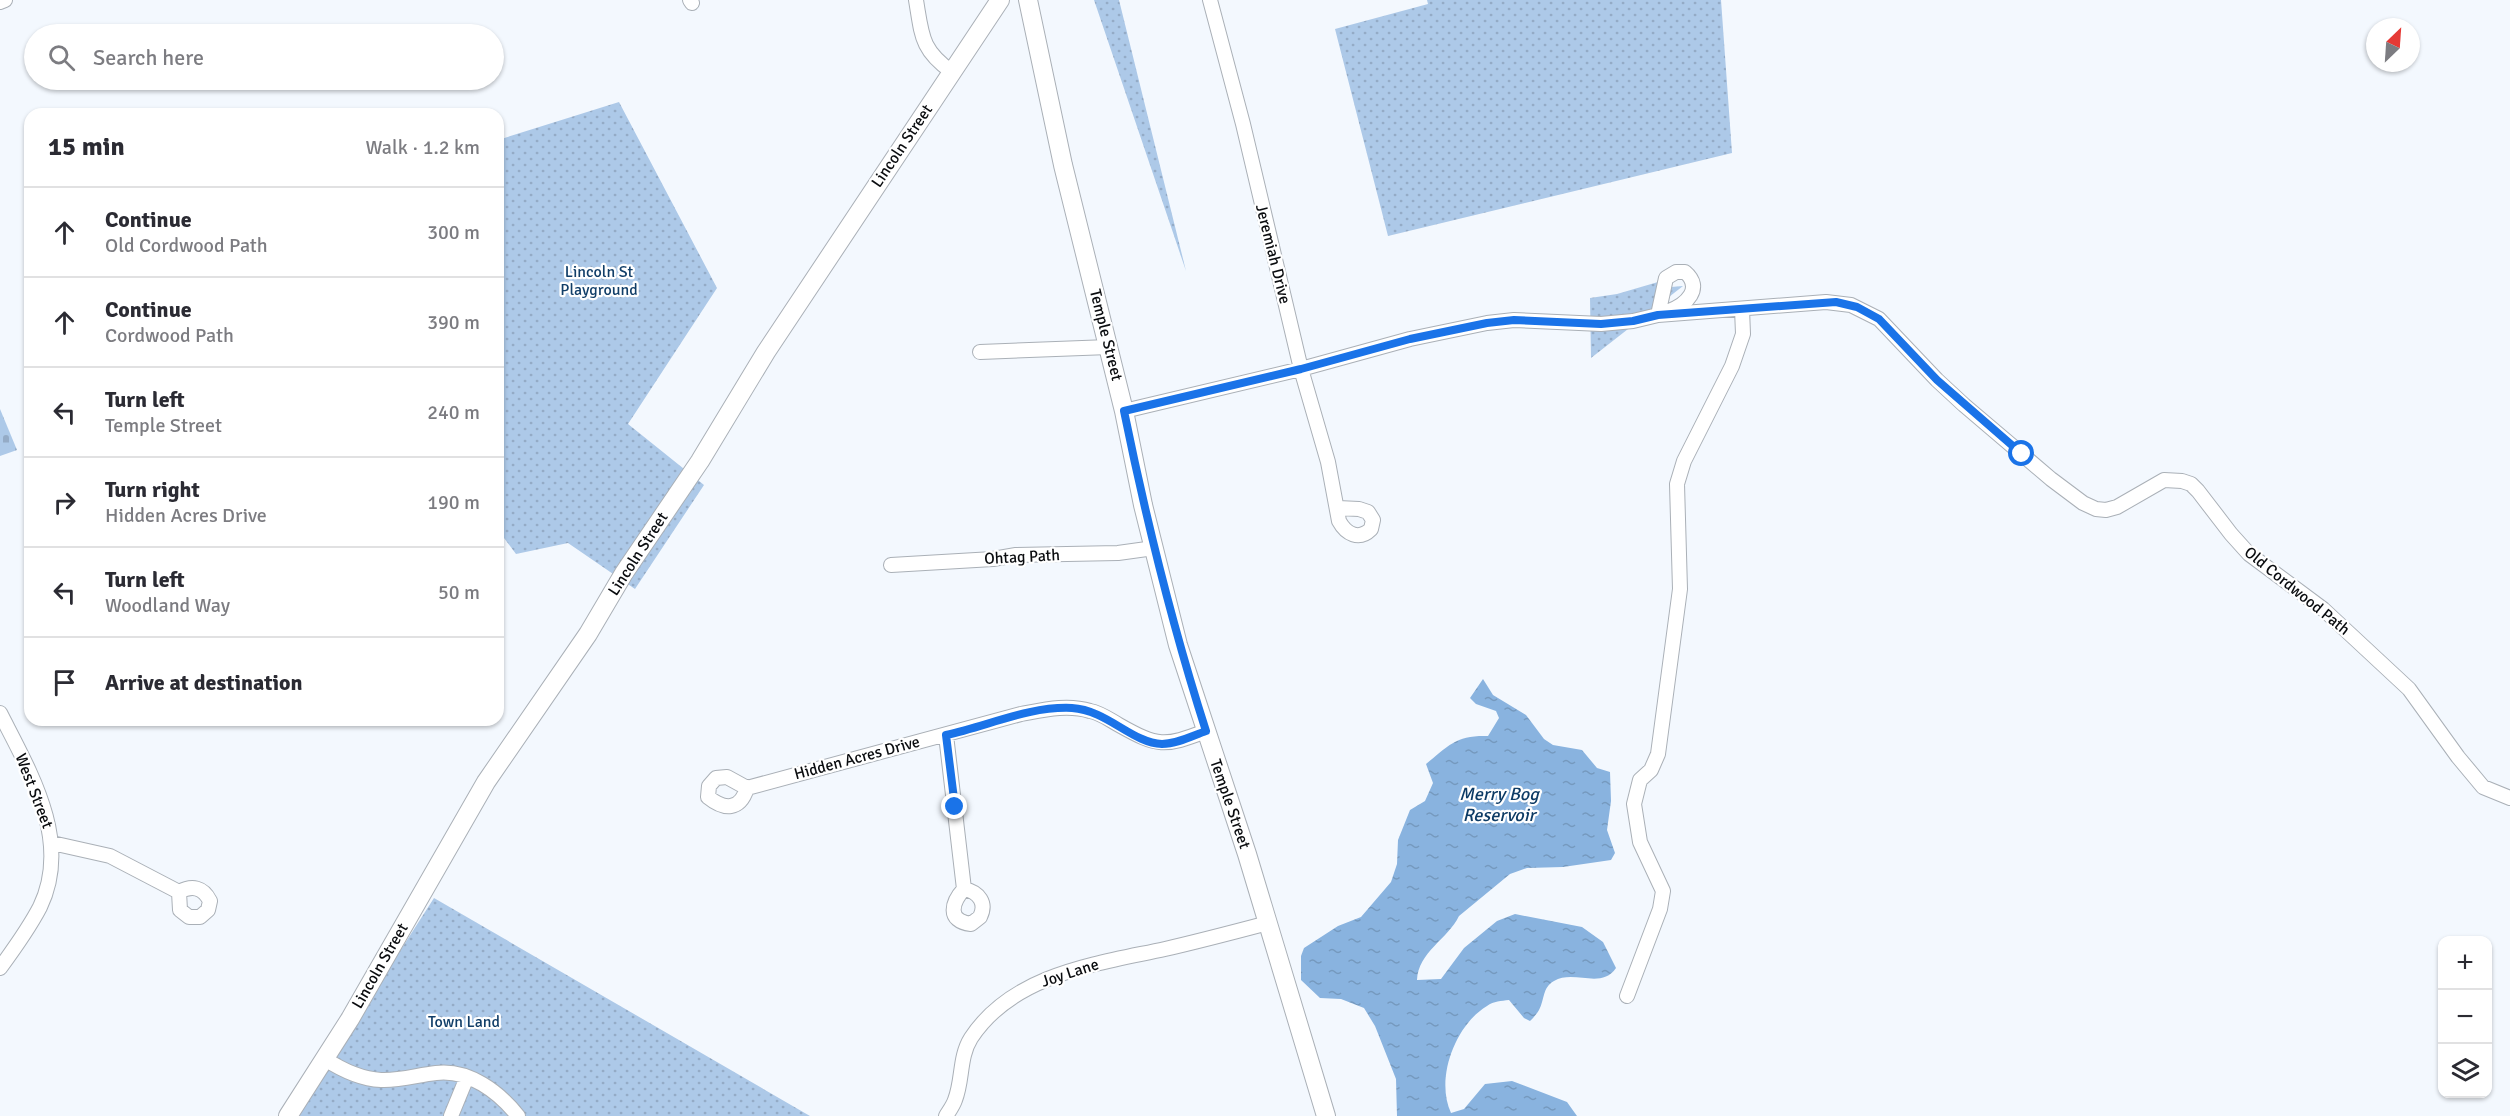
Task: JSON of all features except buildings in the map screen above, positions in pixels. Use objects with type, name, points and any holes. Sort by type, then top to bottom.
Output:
[{"type":"main road","name":"Lincoln Street","points":[[288,1116],[325,1059],[486,782],[588,634],[624,573],[700,461],[766,352],[1000,0]]},
{"type":"main road","name":"Temple Street","points":[[1028,0],[1063,165],[1109,346],[1178,645],[1268,923],[1326,1116]]},
{"type":"street","points":[[0,2],[5,0]]},
{"type":"street","points":[[916,0],[925,44],[933,58],[952,72]]},
{"type":"street","name":"Jeremiah Drive","points":[[1210,0],[1243,124],[1301,369],[1338,508]]},
{"type":"street","name":"Old Cordwood Path","points":[[1124,411],[1301,369],[1410,339],[1487,323],[1514,320],[1601,324],[1633,321],[1658,315],[1836,302],[1851,305],[1873,315],[1964,405],[2066,490],[2096,509],[2106,510],[2117,507],[2164,480],[2173,479],[2191,484],[2249,554],[2323,609],[2409,689],[2458,758],[2483,787],[2510,798]]},
{"type":"street","points":[[1626,996],[1660,909],[1663,891],[1640,842],[1634,804],[1640,780],[1651,770],[1658,754],[1663,719],[1680,589],[1677,484],[1684,461],[1732,366],[1743,334],[1742,309]]},
{"type":"street","points":[[980,352],[1109,346]]},
{"type":"street","name":"Ohtag Path","points":[[891,565],[993,559],[1016,555],[1118,553],[1154,548]]},
{"type":"street","name":"Hidden Acres Drive","points":[[747,788],[1021,714],[1061,708],[1093,711],[1156,743],[1180,741],[1206,731]]},
{"type":"street","name":"West Street","points":[[0,713],[20,753],[47,818],[52,843],[48,884],[40,907],[0,969]]},
{"type":"street","points":[[946,735],[964,889]]},
{"type":"street","points":[[52,843],[110,856],[179,892]]},
{"type":"street","name":"Joy Lane","points":[[946,1116],[955,1101],[963,1058],[970,1040],[990,1013],[1011,997],[1042,981],[1112,959],[1164,949],[1268,923]]},
{"type":"street","points":[[325,1059],[353,1074],[382,1080],[440,1072],[467,1077],[484,1084],[496,1093],[518,1116]]},
{"type":"street","points":[[451,1116],[467,1077]]},
{"type":"green space","points":[[1094,0],[1119,0],[1186,271]]},
{"type":"green space","points":[[1427,0],[1721,0],[1732,153],[1388,236],[1335,29],[1428,4]]},
{"type":"green space","name":"Lincoln St Playground","points":[[619,102],[717,288],[628,424],[704,485],[635,589],[568,543],[516,554],[504,538],[504,138]]},
{"type":"green space","points":[[1658,282],[1671,287],[1683,286],[1591,358],[1590,298],[1617,294]]},
{"type":"green space","points":[[0,409],[17,450],[0,456]]},
{"type":"green space","name":"Town Land","points":[[434,898],[810,1116],[294,1116]]},
{"type":"water","name":"Merry Bog Reservoir","points":[[1483,679],[1493,695],[1526,715],[1544,739],[1553,745],[1582,750],[1597,768],[1610,772],[1611,801],[1607,830],[1615,853],[1611,860],[1563,867],[1527,868],[1510,874],[1459,916],[1422,961],[1417,980],[1441,979],[1464,948],[1497,921],[1515,914],[1582,927],[1603,942],[1616,968],[1610,974],[1595,979],[1570,977],[1554,981],[1547,987],[1539,1010],[1530,1021],[1524,1018],[1509,1000],[1490,1004],[1476,1015],[1457,1039],[1447,1069],[1445,1085],[1451,1113],[1464,1109],[1485,1084],[1512,1081],[1567,1102],[1577,1116],[1397,1116],[1396,1079],[1375,1026],[1364,1008],[1341,999],[1320,998],[1301,980],[1301,956],[1304,948],[1338,926],[1361,917],[1391,882],[1397,864],[1398,840],[1410,810],[1425,801],[1433,783],[1426,764],[1454,742],[1468,737],[1488,736],[1499,718],[1496,711],[1476,704],[1470,698]]},
{"type":"route","points":[[955,807],[946,735],[1021,714],[1061,708],[1093,711],[1156,743],[1180,741],[1206,731],[1178,645],[1143,504],[1124,411],[1301,369],[1410,339],[1487,323],[1514,320],[1601,324],[1633,321],[1658,315],[1836,302],[1857,307],[1879,319],[1937,380],[2022,454]]}]
